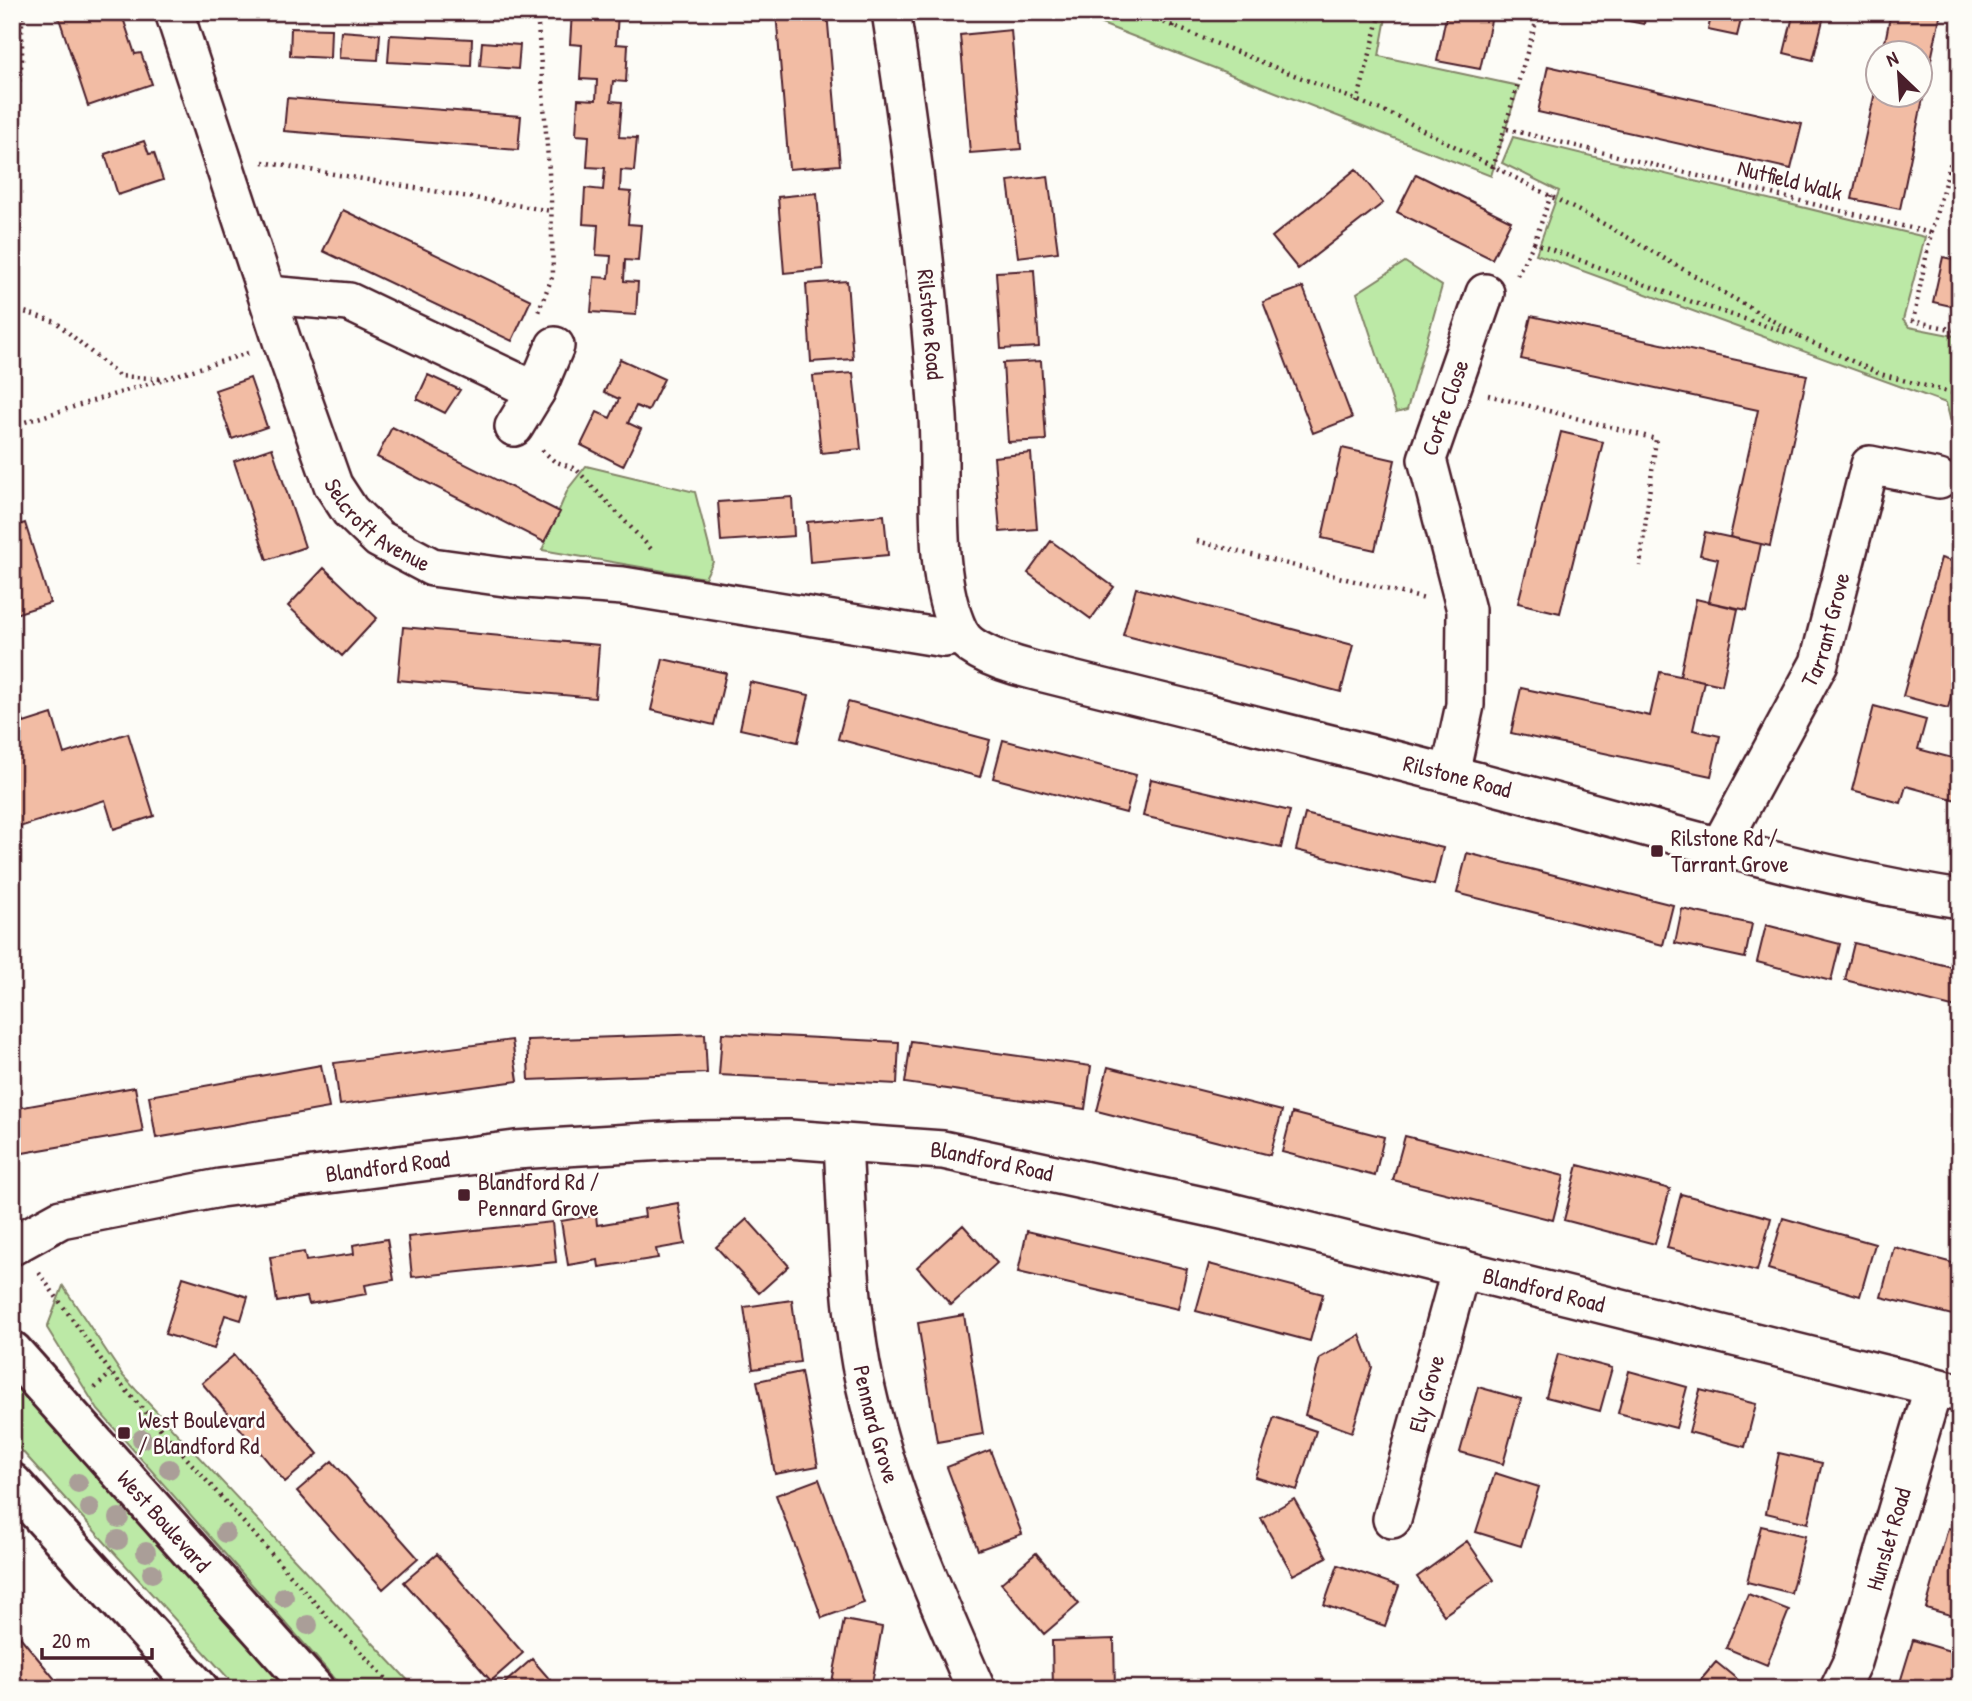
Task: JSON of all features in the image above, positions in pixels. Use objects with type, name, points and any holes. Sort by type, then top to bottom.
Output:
[{"type":"main road","name":"West Boulevard","points":[[12,1351],[314,1689]]},
{"type":"main road","points":[[12,1483],[199,1689]]},
{"type":"street","name":"Selcroft Avenue","points":[[174,12],[282,341],[333,485],[350,511],[379,539],[432,566],[512,578],[623,586],[943,638],[961,635]]},
{"type":"street","name":"Rilstone Road","points":[[891,12],[911,139],[938,417],[944,596],[961,635],[998,661],[1450,774],[1720,846],[1901,890],[1960,900]]},
{"type":"street","name":"Corfe Close","points":[[1450,774],[1465,705],[1466,610],[1427,459],[1485,293]]},
{"type":"street","points":[[268,295],[349,302],[536,391]]},
{"type":"street","points":[[514,427],[536,391],[555,346]]},
{"type":"street","name":"Tarrant Grove","points":[[1720,846],[1819,663],[1870,465],[1939,479]]},
{"type":"street","name":"Blandford Road","points":[[15,1244],[61,1219],[220,1188],[515,1150],[681,1140],[789,1139],[943,1150],[1226,1211],[1946,1391]]},
{"type":"street","name":"Pennard Grove","points":[[844,1143],[850,1262],[864,1376],[879,1437],[913,1544],[976,1689]]},
{"type":"street","name":"Ely Grove","points":[[1392,1519],[1461,1268]]},
{"type":"street","name":"Hunslet Road","points":[[1839,1689],[1852,1662],[1946,1391]]},
{"type":"path","points":[[12,172],[14,113],[22,60],[22,12]]},
{"type":"path","points":[[537,12],[553,275],[532,328],[555,346]]},
{"type":"path","points":[[1138,12],[1357,103],[1398,117],[1493,169],[1551,195],[1801,337],[1880,374],[1960,395]]},
{"type":"path","points":[[1173,27],[1177,12]]},
{"type":"path","points":[[1357,103],[1381,12]]},
{"type":"path","points":[[1493,169],[1507,129],[1539,12]]},
{"type":"path","name":"Nutfield Walk","points":[[1507,129],[1931,233]]},
{"type":"path","points":[[1960,129],[1931,233],[1913,321],[1960,331]]},
{"type":"path","points":[[221,155],[551,211]]},
{"type":"path","points":[[1485,293],[1506,298],[1534,243],[1551,195]]},
{"type":"path","points":[[1534,243],[1695,303],[1801,337]]},
{"type":"path","points":[[12,308],[56,322],[120,376],[169,380]]},
{"type":"path","points":[[12,426],[169,380],[282,341]]},
{"type":"path","points":[[1454,385],[1656,439],[1640,566]]},
{"type":"path","points":[[514,427],[554,460],[576,469],[657,556]]},
{"type":"path","points":[[1197,541],[1466,610]]},
{"type":"path","points":[[15,1244],[111,1373],[332,1622],[396,1689]]},
{"type":"green space","points":[[1071,12],[1387,12],[1379,56],[1519,86],[1491,176]]},
{"type":"green space","points":[[1513,137],[1925,237],[1903,320],[1909,327],[1960,337],[1960,424],[1951,422],[1946,403],[1536,254],[1559,191],[1502,163]]},
{"type":"green space","points":[[1405,262],[1442,286],[1407,410],[1396,413],[1357,293]]},
{"type":"green space","points":[[586,466],[695,492],[713,562],[705,578],[542,550],[568,489]]},
{"type":"green space","points":[[63,1286],[123,1376],[416,1689],[344,1689],[98,1410],[47,1328]]},
{"type":"green space","points":[[12,1380],[288,1689],[238,1689],[12,1440]]},
{"type":"building","points":[[57,12],[121,12],[135,54],[141,53],[152,84],[88,106]]},
{"type":"building","points":[[572,12],[618,13],[616,44],[628,45],[626,82],[613,81],[611,101],[622,102],[619,137],[637,138],[634,171],[621,170],[620,191],[631,192],[628,224],[641,225],[638,261],[625,260],[624,281],[638,282],[636,315],[591,312],[594,277],[609,278],[611,256],[596,255],[598,225],[583,224],[585,188],[603,190],[605,168],[587,167],[589,136],[576,135],[578,99],[596,100],[597,80],[580,79],[582,45],[570,44]]},
{"type":"building","points":[[776,12],[827,12],[840,165],[789,169]]},
{"type":"building","points":[[1447,12],[1493,12],[1480,69],[1437,61]]},
{"type":"building","points":[[1598,12],[1646,12],[1644,24],[1598,15]]},
{"type":"building","points":[[1712,12],[1743,12],[1737,36],[1708,30]]},
{"type":"building","points":[[1794,12],[1825,12],[1813,60],[1784,53]]},
{"type":"building","points":[[1891,12],[1941,12],[1934,46],[1934,38],[1886,38]]},
{"type":"building","points":[[291,28],[331,29],[330,58],[290,56]]},
{"type":"building","points":[[1011,30],[1021,149],[970,153],[960,35]]},
{"type":"building","points":[[341,31],[380,34],[378,60],[339,58]]},
{"type":"building","points":[[390,35],[472,39],[471,66],[388,62]]},
{"type":"building","points":[[482,42],[520,45],[518,69],[480,66]]},
{"type":"building","points":[[1548,66],[1802,124],[1791,169],[1538,112]]},
{"type":"building","points":[[287,98],[521,116],[518,150],[284,131]]},
{"type":"building","points":[[1872,108],[1921,108],[1900,209],[1852,199]]},
{"type":"building","points":[[144,141],[149,154],[154,153],[163,180],[118,195],[105,154]]},
{"type":"building","points":[[1356,169],[1383,203],[1298,269],[1272,237]]},
{"type":"building","points":[[1416,174],[1511,221],[1492,259],[1397,212]]},
{"type":"building","points":[[1048,176],[1058,252],[1018,257],[1008,181]]},
{"type":"building","points":[[817,193],[823,269],[784,273],[778,197]]},
{"type":"building","points":[[343,210],[531,300],[512,341],[323,251]]},
{"type":"building","points":[[1943,257],[1960,261],[1960,308],[1933,302]]},
{"type":"building","points":[[1034,270],[1039,347],[1001,349],[996,272]]},
{"type":"building","points":[[847,281],[853,359],[811,362],[806,284]]},
{"type":"building","points":[[1303,287],[1352,418],[1313,433],[1263,302]]},
{"type":"building","points":[[1531,316],[1807,375],[1770,546],[1730,537],[1758,410],[1521,359]]},
{"type":"building","points":[[620,359],[664,379],[648,411],[636,406],[628,423],[641,429],[623,466],[581,445],[597,412],[610,418],[619,399],[604,392]]},
{"type":"building","points":[[1041,361],[1046,440],[1008,442],[1003,363]]},
{"type":"building","points":[[853,373],[861,449],[821,453],[813,376]]},
{"type":"building","points":[[428,375],[460,390],[445,413],[417,399]]},
{"type":"building","points":[[250,378],[267,427],[232,439],[215,390]]},
{"type":"building","points":[[392,427],[560,512],[544,542],[377,457]]},
{"type":"building","points":[[1561,432],[1603,442],[1560,613],[1518,603]]},
{"type":"building","points":[[272,448],[305,547],[267,560],[234,461]]},
{"type":"building","points":[[1342,448],[1395,460],[1375,550],[1322,538]]},
{"type":"building","points":[[1031,453],[1037,529],[1000,532],[994,457]]},
{"type":"building","points":[[792,497],[794,536],[721,541],[718,502]]},
{"type":"building","points":[[884,515],[888,555],[810,562],[807,522]]},
{"type":"building","points":[[25,523],[50,603],[12,615],[12,527]]},
{"type":"building","points":[[1705,532],[1761,544],[1747,610],[1709,602],[1718,559],[1700,555]]},
{"type":"building","points":[[1051,541],[1114,587],[1091,619],[1028,573]]},
{"type":"building","points":[[1941,558],[1960,564],[1960,663],[1948,708],[1903,696]]},
{"type":"building","points":[[324,568],[377,618],[342,656],[288,606]]},
{"type":"building","points":[[1136,588],[1353,645],[1341,692],[1123,635]]},
{"type":"building","points":[[1696,599],[1738,609],[1722,685],[1680,676]]},
{"type":"building","points":[[403,627],[599,645],[595,698],[398,680]]},
{"type":"building","points":[[663,659],[726,673],[714,725],[651,710]]},
{"type":"building","points":[[1660,672],[1704,681],[1693,730],[1720,736],[1711,776],[1511,733],[1521,688],[1650,716]]},
{"type":"building","points":[[750,682],[809,695],[798,742],[740,729]]},
{"type":"building","points":[[12,684],[24,723],[52,714],[64,754],[128,733],[154,816],[114,829],[105,800],[16,828],[12,817]]},
{"type":"building","points":[[848,702],[990,740],[980,777],[838,739]]},
{"type":"building","points":[[1874,706],[1926,720],[1918,749],[1960,760],[1960,801],[1906,786],[1901,803],[1852,790]]},
{"type":"building","points":[[1003,740],[1136,775],[1126,813],[993,778]]},
{"type":"building","points":[[1151,779],[1290,811],[1281,848],[1143,816]]},
{"type":"building","points":[[1305,814],[1443,848],[1434,885],[1296,850]]},
{"type":"building","points":[[1467,853],[1673,905],[1663,945],[1457,893]]},
{"type":"building","points":[[1682,909],[1752,924],[1745,958],[1675,943]]},
{"type":"building","points":[[1766,925],[1840,944],[1831,981],[1757,962]]},
{"type":"building","points":[[1854,943],[1960,969],[1960,1009],[1845,980]]},
{"type":"building","points":[[722,1033],[899,1042],[897,1084],[719,1075]]},
{"type":"building","points":[[705,1034],[707,1073],[529,1080],[527,1040]]},
{"type":"building","points":[[512,1040],[518,1081],[340,1105],[334,1063]]},
{"type":"building","points":[[911,1041],[1091,1066],[1085,1109],[905,1083]]},
{"type":"building","points":[[321,1065],[329,1108],[156,1138],[149,1096]]},
{"type":"building","points":[[1108,1067],[1282,1111],[1270,1155],[1097,1111]]},
{"type":"building","points":[[135,1087],[143,1132],[17,1154],[12,1109]]},
{"type":"building","points":[[1292,1113],[1384,1137],[1375,1176],[1282,1152]]},
{"type":"building","points":[[1405,1136],[1564,1176],[1553,1220],[1393,1180]]},
{"type":"building","points":[[1578,1165],[1670,1189],[1655,1244],[1564,1220]]},
{"type":"building","points":[[1681,1194],[1771,1218],[1757,1271],[1667,1248]]},
{"type":"building","points":[[678,1203],[685,1244],[656,1249],[658,1258],[599,1267],[598,1260],[568,1265],[561,1221],[596,1215],[597,1225],[645,1217],[644,1209]]},
{"type":"building","points":[[1783,1218],[1875,1244],[1860,1296],[1768,1269]]},
{"type":"building","points":[[747,1219],[789,1266],[759,1293],[716,1247]]},
{"type":"building","points":[[552,1222],[556,1262],[412,1277],[408,1237]]},
{"type":"building","points":[[963,1225],[997,1263],[951,1305],[917,1267]]},
{"type":"building","points":[[1027,1231],[1187,1269],[1178,1309],[1018,1272]]},
{"type":"building","points":[[387,1239],[394,1280],[365,1285],[367,1294],[309,1304],[307,1297],[277,1302],[270,1257],[304,1252],[306,1261],[354,1254],[353,1245]]},
{"type":"building","points":[[1894,1247],[1960,1265],[1960,1317],[1881,1297]]},
{"type":"building","points":[[1209,1264],[1323,1294],[1310,1341],[1196,1311]]},
{"type":"building","points":[[183,1277],[248,1297],[241,1320],[225,1315],[214,1349],[165,1334]]},
{"type":"building","points":[[792,1300],[800,1362],[753,1369],[744,1307]]},
{"type":"building","points":[[964,1315],[983,1434],[937,1442],[918,1323]]},
{"type":"building","points":[[1360,1335],[1372,1367],[1352,1432],[1305,1415],[1320,1358]]},
{"type":"building","points":[[1558,1354],[1612,1368],[1600,1411],[1546,1397]]},
{"type":"building","points":[[234,1355],[318,1454],[285,1482],[202,1383]]},
{"type":"building","points":[[1629,1371],[1687,1387],[1676,1428],[1618,1413]]},
{"type":"building","points":[[801,1372],[818,1466],[775,1474],[757,1381]]},
{"type":"building","points":[[1478,1387],[1521,1399],[1503,1464],[1460,1452]]},
{"type":"building","points":[[1700,1390],[1756,1404],[1745,1447],[1689,1432]]},
{"type":"building","points":[[1274,1417],[1316,1431],[1297,1490],[1255,1477]]},
{"type":"building","points":[[990,1450],[1022,1534],[978,1550],[947,1467]]},
{"type":"building","points":[[1779,1453],[1822,1463],[1808,1523],[1766,1513]]},
{"type":"building","points":[[332,1461],[418,1558],[383,1589],[297,1491]]},
{"type":"building","points":[[1495,1473],[1539,1487],[1521,1546],[1476,1532]]},
{"type":"building","points":[[819,1479],[864,1603],[822,1618],[776,1495]]},
{"type":"building","points":[[1294,1499],[1327,1557],[1293,1575],[1261,1518]]},
{"type":"building","points":[[1761,1526],[1805,1536],[1791,1593],[1747,1582]]},
{"type":"building","points":[[1948,1528],[1960,1531],[1960,1618],[1926,1608]]},
{"type":"building","points":[[1467,1541],[1494,1580],[1444,1615],[1417,1577]]},
{"type":"building","points":[[1036,1553],[1079,1604],[1044,1634],[1001,1583]]},
{"type":"building","points":[[437,1554],[523,1653],[491,1681],[404,1582]]},
{"type":"building","points":[[1338,1565],[1399,1586],[1385,1626],[1324,1605]]},
{"type":"building","points":[[1748,1594],[1789,1610],[1767,1665],[1726,1648]]},
{"type":"building","points":[[844,1620],[882,1627],[871,1689],[832,1682]]},
{"type":"building","points":[[12,1627],[63,1689],[12,1689]]},
{"type":"building","points":[[1114,1639],[1115,1689],[1053,1689],[1052,1641]]},
{"type":"building","points":[[1913,1640],[1960,1654],[1958,1689],[1898,1689]]},
{"type":"building","points":[[532,1659],[558,1689],[499,1688]]},
{"type":"building","points":[[1716,1662],[1749,1689],[1693,1689]]},
{"type":"place","name":"Rilstone Rd / Tarrant Grove","points":[[1657,851]]},
{"type":"place","name":"Blandford Rd / Pennard Grove","points":[[464,1195]]},
{"type":"place","name":"West Boulevard / Blandford Rd","points":[[124,1433]]}]
